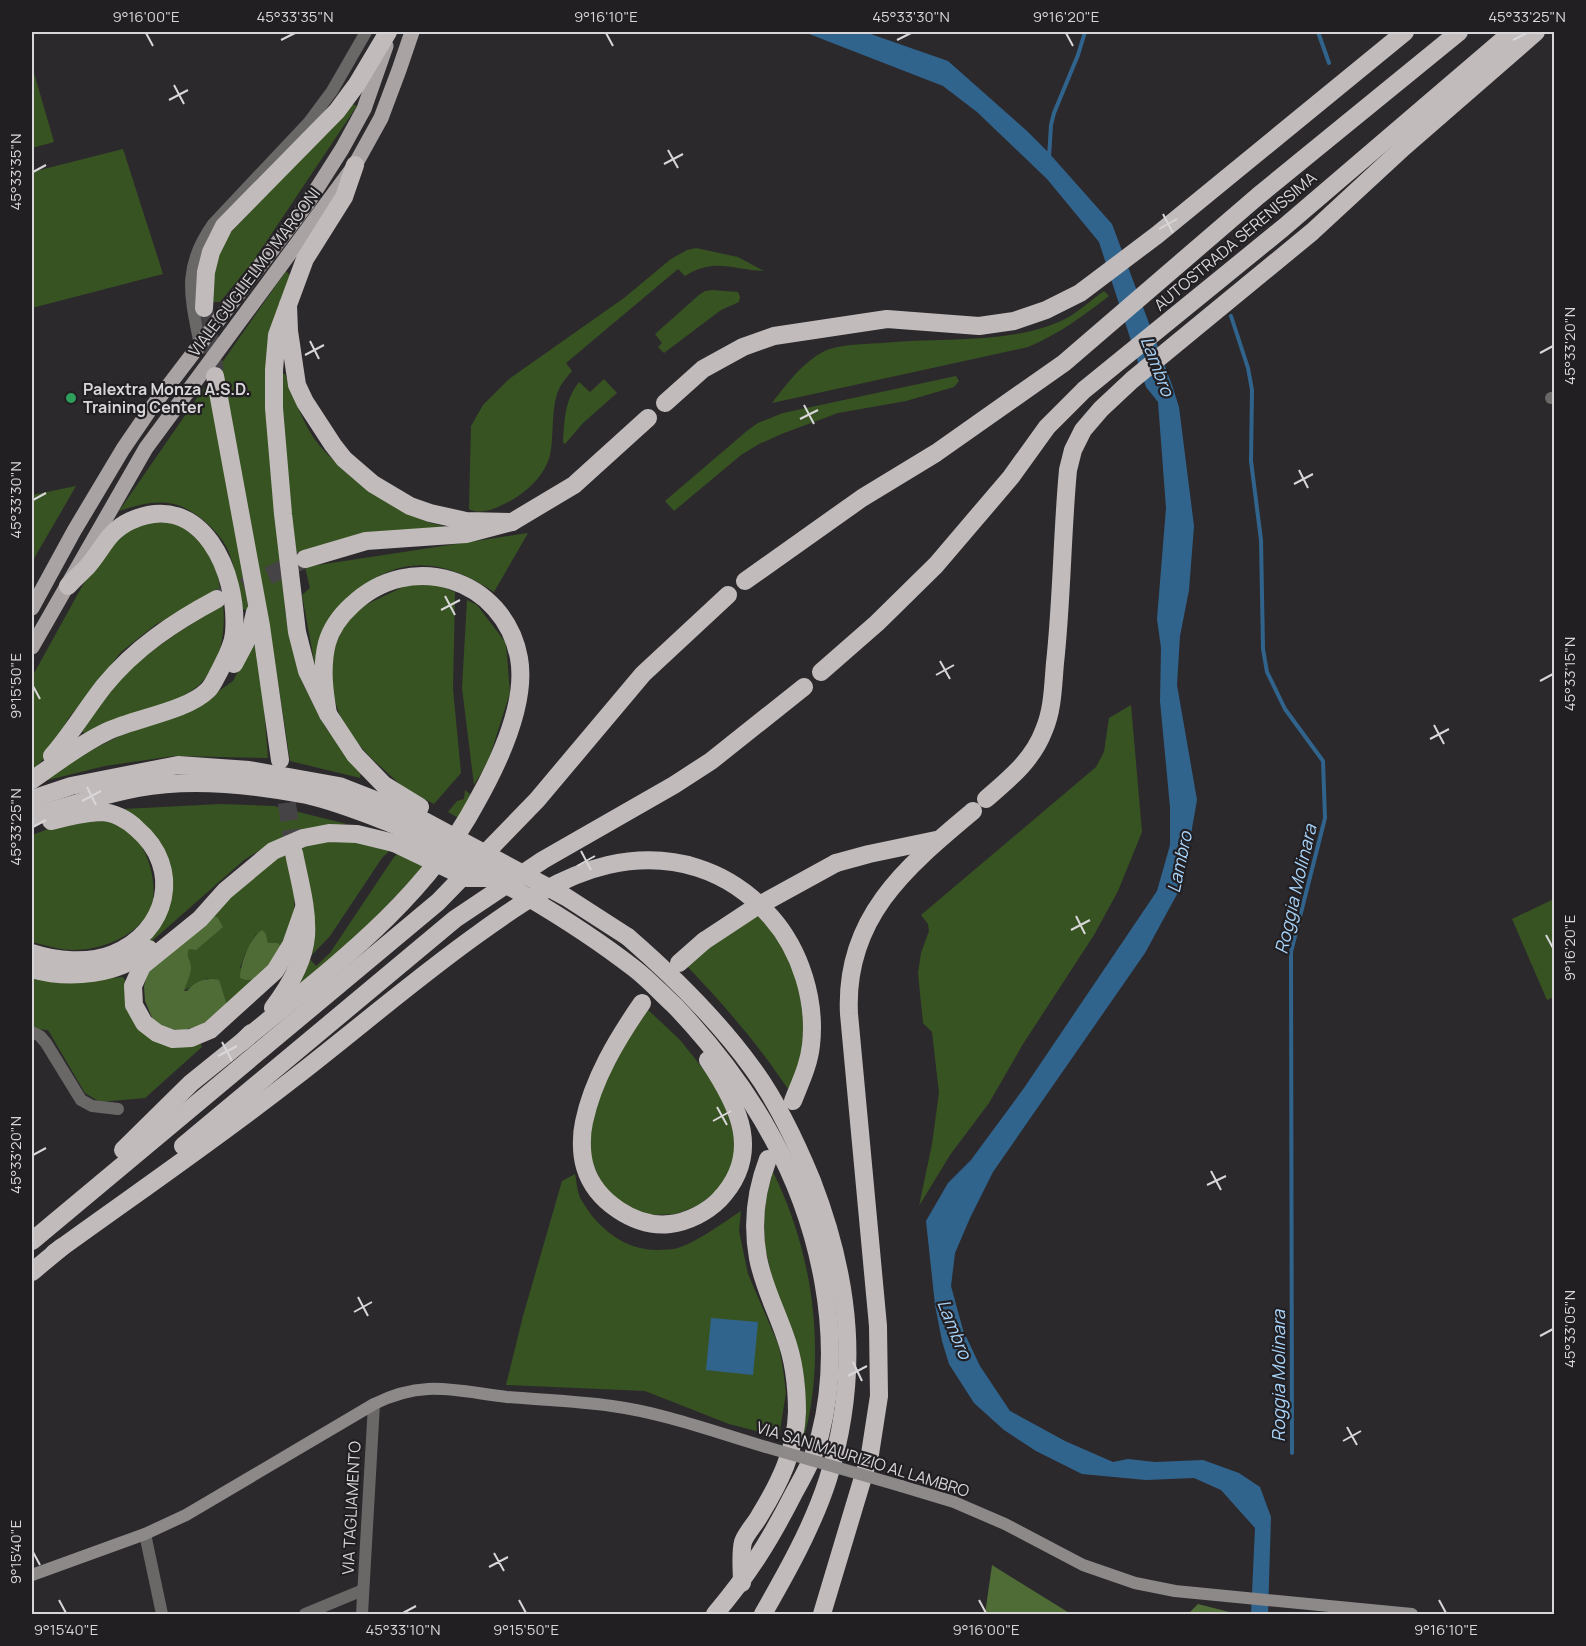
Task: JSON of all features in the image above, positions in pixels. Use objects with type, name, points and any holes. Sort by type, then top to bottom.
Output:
[{"type":"highway","points":[[204,308],[206,272],[211,252],[224,226],[337,111],[390,32]]},
{"type":"highway","points":[[665,403],[703,369],[743,347],[774,336],[887,319],[979,326],[1014,321],[1046,310],[1080,293],[1157,235],[1405,32]]},
{"type":"highway","name":"AUTOSTRADA SERENISSIMA","points":[[745,581],[862,498],[936,453],[1064,363],[1267,189],[1459,32]]},
{"type":"highway","name":"AUTOSTRADA SERENISSIMA","points":[[821,672],[936,565],[1011,477],[1047,427],[1084,390],[1189,306],[1512,32]]},
{"type":"highway","points":[[822,1614],[870,1454],[879,1396],[879,1326],[852,1059],[849,980],[859,942],[882,900],[905,870],[1024,765],[1045,730],[1051,708],[1058,637],[1068,470],[1073,450],[1083,430],[1101,409],[1312,232],[1404,147],[1536,32]]},
{"type":"highway","points":[[355,165],[344,197],[304,259],[277,335],[274,408],[283,514],[297,632],[307,671],[328,714],[356,755],[384,785],[417,811],[566,897],[628,938],[662,966],[725,1032],[753,1069],[776,1105],[804,1161],[835,1249],[847,1320],[848,1360],[844,1404],[828,1480],[815,1513],[763,1614]]},
{"type":"highway","points":[[288,305],[289,331],[297,385],[318,424],[344,459],[373,484],[410,506],[429,513],[466,521],[512,522]]},
{"type":"highway","points":[[215,376],[257,605],[280,760]]},
{"type":"highway","points":[[305,559],[366,542],[466,534],[512,522],[574,485],[648,418]]},
{"type":"highway","points":[[68,586],[88,566],[107,537],[130,521],[163,515],[178,517],[196,527],[207,536],[223,560],[233,606],[234,634],[230,650],[210,688]]},
{"type":"highway","points":[[32,1241],[191,1083],[364,939],[409,895],[450,844],[476,805],[513,718],[520,683],[519,659],[513,635],[499,612],[471,588],[441,577],[414,575],[386,582],[361,596],[341,615],[328,641],[322,673],[328,714]]},
{"type":"highway","points":[[46,1228],[438,902],[537,801],[643,674],[728,595]]},
{"type":"highway","points":[[33,779],[77,725],[104,686],[133,655],[183,617],[217,600]]},
{"type":"highway","points":[[33,779],[71,751],[97,736],[191,701],[210,688],[233,666],[240,654],[250,633],[257,605]]},
{"type":"highway","points":[[32,1272],[455,919],[534,866],[711,761],[804,687]]},
{"type":"highway","points":[[32,799],[71,786],[178,765],[249,770],[339,786],[417,811]]},
{"type":"highway","points":[[32,817],[79,802],[140,788],[199,783],[308,795],[396,835],[467,878],[496,878],[600,943],[636,970],[709,1041],[773,1137],[802,1207],[821,1270],[827,1306],[830,1362],[826,1410],[820,1438],[803,1477],[770,1541],[742,1583],[715,1614]]},
{"type":"highway","points":[[32,827],[56,820],[102,812],[127,819],[149,839],[161,865],[166,890],[154,922],[137,939],[113,954],[89,959],[68,959],[32,953]]},
{"type":"highway","points":[[32,969],[70,974],[102,971],[124,965],[145,952],[191,914],[225,891],[273,851],[303,838],[329,833],[396,835]]},
{"type":"highway","points":[[679,963],[704,941],[754,908],[836,863],[938,840]]},
{"type":"highway","points":[[243,1041],[283,995],[296,971],[306,936],[304,908],[294,853]]},
{"type":"highway","points":[[54,1253],[293,1079],[437,964],[499,918],[566,879],[608,865],[633,861],[656,861],[681,863],[706,870],[730,881],[748,894],[780,927],[791,946],[804,978],[811,1023],[811,1046],[805,1071],[793,1101]]},
{"type":"highway","points":[[225,891],[200,919],[142,966],[133,986],[134,1005],[144,1023],[157,1033],[173,1039],[191,1038],[210,1030],[275,971],[291,945],[304,908]]},
{"type":"highway","points":[[642,1003],[606,1061],[584,1122],[582,1147],[585,1168],[608,1203],[627,1215],[649,1223],[670,1224],[693,1218],[713,1206],[729,1189],[740,1170],[743,1153],[741,1126],[722,1080],[708,1060],[677,1026],[675,1006]]},
{"type":"highway","points":[[742,1583],[743,1542],[784,1471],[796,1416],[793,1363],[764,1280],[756,1240],[756,1207],[768,1159]]},
{"type":"main road","name":"VIALE GUGLIELMO MARCONI","points":[[32,608],[74,531],[149,411],[307,204],[342,149],[364,108],[390,32]]},
{"type":"main road","name":"VIALE GUGLIELMO MARCONI","points":[[32,647],[146,448],[355,165],[381,118],[412,32]]},
{"type":"main road","name":"VIA SAN MAURIZIO AL LAMBRO","points":[[32,1575],[145,1534],[186,1515],[374,1404],[404,1391],[430,1388],[613,1406],[653,1413],[954,1502],[978,1511],[1054,1551],[1108,1575],[1135,1583],[1175,1591],[1272,1601],[1308,1610],[1412,1614]]},
{"type":"street","name":"VIALE GUGLIELMO MARCONI","points":[[200,345],[190,285],[193,262],[201,241],[213,224],[309,122],[337,82],[366,32]]},
{"type":"street","points":[[32,1032],[46,1043],[81,1100],[92,1106],[118,1109]]},
{"type":"street","name":"VIA TAGLIAMENTO","points":[[362,1614],[374,1404]]},
{"type":"street","points":[[145,1534],[162,1614]]},
{"type":"street","points":[[305,1614],[363,1590]]},
{"type":"green space","points":[[32,66],[54,142],[32,148]]},
{"type":"green space","points":[[350,103],[357,106],[252,263],[220,302],[211,302],[213,265],[229,234]]},
{"type":"green space","points":[[123,149],[163,274],[32,308],[32,172]]},
{"type":"green space","points":[[696,248],[738,257],[764,271],[715,266],[696,270],[685,276],[678,269],[566,363],[572,371],[557,394],[550,455],[543,472],[531,486],[516,498],[496,508],[480,512],[469,509],[471,426],[483,405],[509,379],[624,298],[671,259]]},
{"type":"green space","points":[[286,271],[291,276],[269,341],[265,407],[283,557],[285,611],[302,682],[326,728],[361,772],[360,778],[290,761],[221,364]]},
{"type":"green space","points":[[712,290],[738,292],[739,302],[721,310],[664,353],[658,347],[662,343],[655,334],[699,295]]},
{"type":"green space","points":[[1104,291],[1109,296],[1090,311],[1028,347],[772,403],[802,368],[829,349],[860,344],[974,339],[1021,333],[1063,320]]},
{"type":"green space","points":[[281,374],[285,374],[299,411],[313,437],[341,467],[379,496],[406,512],[420,519],[456,529],[295,556],[283,437]]},
{"type":"green space","points":[[956,376],[959,381],[954,387],[906,401],[838,413],[784,433],[741,455],[674,511],[665,501],[758,423],[783,413]]},
{"type":"green space","points":[[604,379],[617,393],[583,423],[565,444],[563,442],[566,410],[574,389],[579,382],[590,392]]},
{"type":"green space","points":[[206,385],[212,387],[249,611],[242,609],[230,556],[224,542],[194,513],[168,503],[149,503],[119,511]]},
{"type":"green space","points":[[76,486],[32,562],[32,495]]},
{"type":"green space","points":[[154,521],[175,523],[199,532],[216,564],[220,588],[155,625],[121,652],[68,719],[50,752],[32,771],[32,677],[85,581],[106,550],[131,529]]},
{"type":"green space","points":[[528,533],[494,592],[458,573],[424,565],[407,566],[373,579],[355,592],[331,616],[321,638],[315,666],[302,595],[310,588],[305,567]]},
{"type":"green space","points":[[435,584],[455,592],[453,689],[461,773],[434,804],[405,789],[353,738],[340,716],[330,686],[331,656],[344,625],[357,609],[407,585]]},
{"type":"green space","points":[[467,600],[477,605],[506,643],[510,693],[488,762],[474,785],[462,688]]},
{"type":"green space","points":[[223,605],[224,625],[221,646],[213,666],[201,683],[191,691],[163,705],[85,733],[82,732],[110,691],[139,662],[180,632]]},
{"type":"green space","points":[[251,646],[259,647],[268,758],[174,756],[105,766],[40,782],[95,748],[126,733],[190,711],[233,681]]},
{"type":"green space","points":[[1131,705],[1142,832],[1118,891],[1094,935],[1023,1044],[989,1103],[950,1155],[919,1206],[932,1144],[939,1093],[932,1032],[923,1023],[918,973],[921,953],[929,931],[928,924],[921,915],[1096,767],[1104,752],[1109,718]]},
{"type":"green space","points":[[465,790],[471,795],[460,819],[448,812],[457,801],[464,799]]},
{"type":"green space","points":[[220,804],[274,806],[347,824],[311,829],[270,844],[244,860],[152,941],[135,949],[171,881],[124,809]]},
{"type":"green space","points":[[83,816],[109,818],[131,833],[141,845],[152,874],[154,895],[149,912],[135,929],[115,941],[94,948],[68,950],[32,942],[32,835]]},
{"type":"green space","points":[[327,838],[393,847],[382,858],[330,936],[309,958],[316,966],[330,953],[400,851],[426,865],[363,930],[298,991],[309,890],[301,843]]},
{"type":"green space","points":[[289,848],[295,889],[294,910],[280,952],[273,944],[268,943],[266,934],[256,934],[240,968],[259,979],[227,1005],[208,978],[183,991],[191,969],[186,956],[187,951],[209,913]]},
{"type":"green space","points":[[1554,899],[1554,997],[1547,1000],[1512,919]]},
{"type":"green space","points":[[761,912],[783,946],[802,990],[804,1002],[805,1028],[802,1054],[788,1089],[740,1025],[687,966],[703,949]]},
{"type":"green space","points":[[209,913],[218,918],[223,927],[196,950],[189,949],[191,970],[184,991],[201,981],[219,980],[227,1005],[202,1025],[181,1031],[162,1027],[153,1020],[145,1001],[144,986],[150,966]]},
{"type":"green space","points":[[262,930],[266,934],[268,943],[278,943],[281,947],[280,952],[259,979],[240,978],[246,951]]},
{"type":"green space","points":[[32,977],[51,982],[123,977],[127,984],[133,1017],[200,1043],[202,1047],[145,1098],[100,1102],[85,1093],[48,1030],[32,1029]]},
{"type":"green space","points":[[646,1008],[680,1040],[708,1075],[723,1099],[737,1144],[732,1168],[719,1189],[699,1205],[676,1214],[651,1215],[627,1208],[607,1193],[587,1152],[587,1132],[612,1060]]},
{"type":"green space","points":[[773,1172],[795,1227],[810,1286],[815,1346],[814,1376],[810,1410],[802,1445],[795,1443],[772,1277],[765,1247],[764,1217]]},
{"type":"green space","points":[[575,1174],[580,1198],[596,1221],[614,1236],[635,1247],[659,1250],[678,1248],[702,1236],[741,1211],[739,1231],[748,1274],[779,1346],[783,1369],[786,1392],[779,1437],[729,1424],[645,1391],[506,1385],[523,1316],[562,1181]]},
{"type":"green space","points":[[992,1565],[1071,1614],[985,1614]]},
{"type":"green space","points":[[1198,1604],[1237,1614],[1188,1614]]},
{"type":"water","name":"Lambro","points":[[804,32],[865,32],[948,61],[1048,152],[1112,224],[1179,407],[1194,526],[1189,590],[1180,636],[1177,685],[1197,800],[1182,885],[1145,953],[993,1172],[955,1253],[951,1286],[963,1330],[980,1366],[1010,1411],[1065,1441],[1113,1462],[1128,1459],[1155,1462],[1203,1460],[1239,1473],[1260,1487],[1271,1517],[1268,1614],[1251,1614],[1255,1528],[1221,1490],[1194,1478],[1146,1480],[1082,1474],[1036,1451],[1004,1430],[974,1403],[949,1364],[942,1341],[935,1305],[926,1221],[948,1183],[971,1160],[1024,1088],[1157,891],[1170,845],[1170,807],[1160,701],[1161,648],[1157,619],[1166,508],[1158,402],[1146,387],[1099,242],[1047,179],[977,112],[943,86]]},
{"type":"water","points":[[711,1318],[758,1322],[753,1375],[706,1370]]},
{"type":"waterway","points":[[1049,157],[1054,113],[1085,32]]},
{"type":"waterway","name":"Roggia Molinara","points":[[1318,32],[1329,63]]},
{"type":"waterway","name":"Roggia Molinara","points":[[1231,316],[1248,368],[1252,390],[1251,461],[1261,540],[1263,649],[1267,672],[1285,709],[1323,761],[1325,818],[1291,952],[1292,1453]]},
{"type":"tunnel","points":[[204,308],[215,371]]},
{"type":"tunnel","points":[[219,598],[303,560]]},
{"type":"tunnel","points":[[283,776],[294,853]]},
{"type":"place","name":"Palextra Monza A.S.D. Training Center","points":[[71,398]]}]
